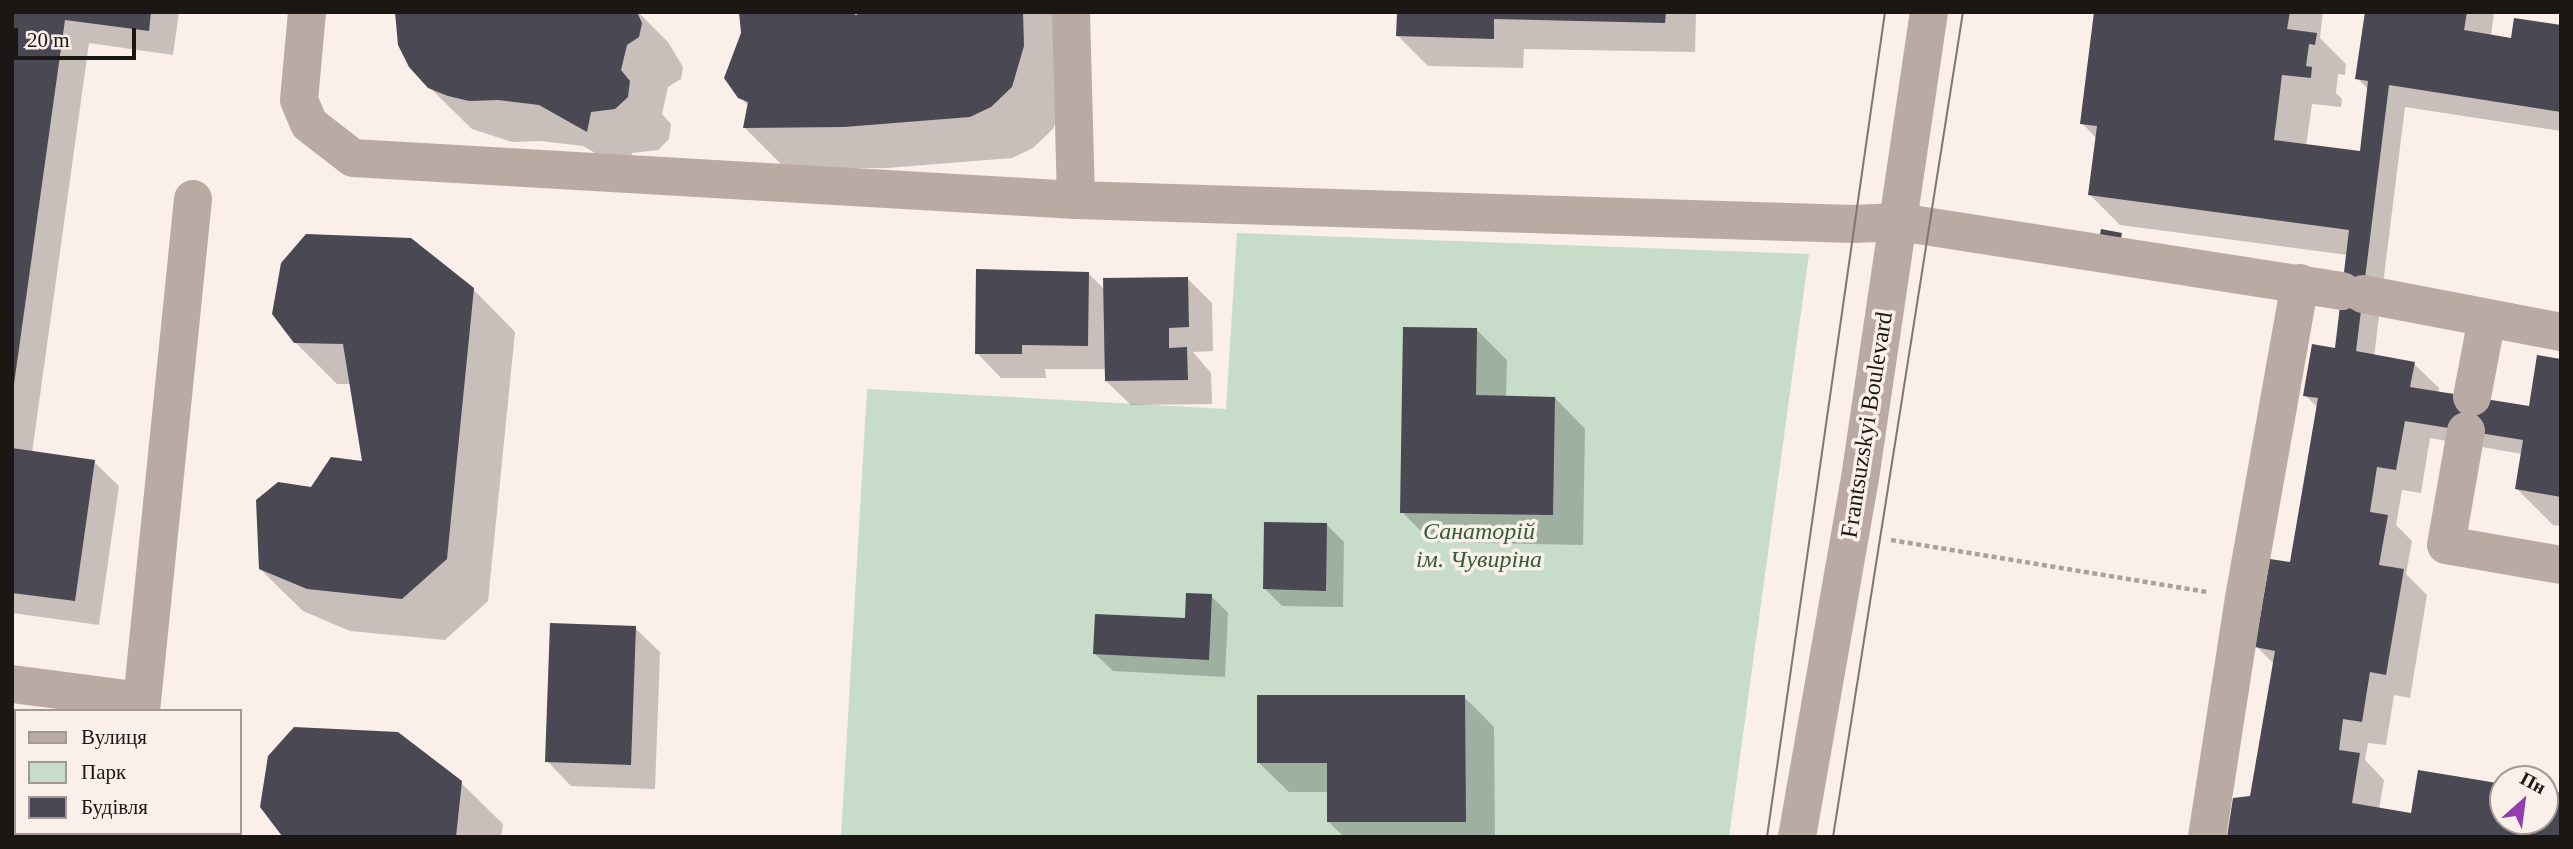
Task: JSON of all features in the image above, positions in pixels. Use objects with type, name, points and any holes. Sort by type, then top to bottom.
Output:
[{"type":"street","points":[[307,12],[299,100],[309,124],[353,158],[1076,200],[1853,224],[1899,222],[2300,282],[2561,332]]},
{"type":"street","points":[[1071,12],[1076,200]]},
{"type":"street","name":"Frantsuzskyi Boulevard","points":[[1797,837],[1852,533],[1929,12]]},
{"type":"street","points":[[12,684],[141,706],[193,200]]},
{"type":"street","points":[[2207,837],[2244,598],[2300,282]]},
{"type":"street","points":[[2487,318],[2446,545],[2561,565]]},
{"type":"path","points":[[1852,533],[2244,598]]},
{"type":"green space","name":"Санаторій ім. Чувиріна","points":[[1237,233],[1809,254],[1729,837],[841,837],[867,389],[1226,409]]},
{"type":"building","points":[[12,12],[151,12],[149,31],[65,20],[14,384]]},
{"type":"building","points":[[395,12],[637,12],[642,23],[639,37],[627,45],[621,70],[630,81],[628,97],[615,109],[591,112],[587,132],[539,105],[498,100],[469,101],[448,96],[428,88],[409,67],[398,45]]},
{"type":"building","points":[[739,12],[851,12],[856,15],[861,12],[1023,12],[1024,46],[1012,87],[991,107],[970,117],[844,127],[743,128],[748,102],[738,98],[724,78],[741,33]]},
{"type":"building","points":[[1397,12],[1666,12],[1665,23],[1494,19],[1494,39],[1396,36]]},
{"type":"building","points":[[2094,12],[2290,12],[2287,29],[2317,33],[2315,45],[2309,44],[2306,66],[2312,67],[2311,78],[2282,75],[2274,140],[2360,151],[2368,81],[2355,79],[2365,12],[2467,12],[2464,30],[2511,38],[2514,18],[2561,25],[2561,112],[2389,85],[2356,351],[2415,362],[2410,387],[2529,406],[2537,355],[2561,359],[2561,497],[2515,489],[2523,440],[2405,421],[2396,470],[2377,467],[2370,512],[2388,515],[2379,565],[2404,569],[2386,675],[2370,672],[2362,722],[2343,719],[2339,750],[2360,753],[2352,803],[2411,813],[2418,770],[2489,782],[2489,835],[2559,835],[2559,793],[2561,837],[2227,837],[2233,798],[2250,796],[2275,651],[2255,647],[2270,559],[2290,562],[2318,398],[2303,396],[2312,344],[2335,348],[2349,230],[2088,195],[2097,126],[2080,124]]},
{"type":"building","points":[[2101,229],[2122,233],[2119,250],[2098,246]]},
{"type":"building","points":[[306,234],[411,238],[474,288],[447,559],[402,599],[307,589],[259,569],[256,500],[278,482],[311,487],[331,457],[362,461],[343,344],[294,343],[272,314],[281,263]]},
{"type":"building","points":[[976,269],[1089,272],[1088,346],[1022,345],[1022,354],[975,354]]},
{"type":"building","points":[[1188,277],[1189,327],[1169,328],[1169,348],[1187,347],[1188,380],[1105,381],[1103,278]]},
{"type":"building","points":[[1403,327],[1477,328],[1476,395],[1555,397],[1553,515],[1400,513]]},
{"type":"building","points":[[12,448],[95,460],[75,601],[12,593]]},
{"type":"building","points":[[1264,522],[1327,523],[1326,591],[1263,589]]},
{"type":"building","points":[[1186,593],[1212,594],[1209,660],[1093,654],[1095,614],[1185,618]]},
{"type":"building","points":[[550,623],[636,626],[631,765],[545,762]]},
{"type":"building","points":[[1257,695],[1465,695],[1466,822],[1327,822],[1327,763],[1257,763]]},
{"type":"building","points":[[294,727],[398,732],[462,781],[456,837],[282,836],[260,807],[268,756]]},
{"type":"tram line","points":[[1767,837],[1885,12]]},
{"type":"tram line","points":[[1833,837],[1963,12]]}]
